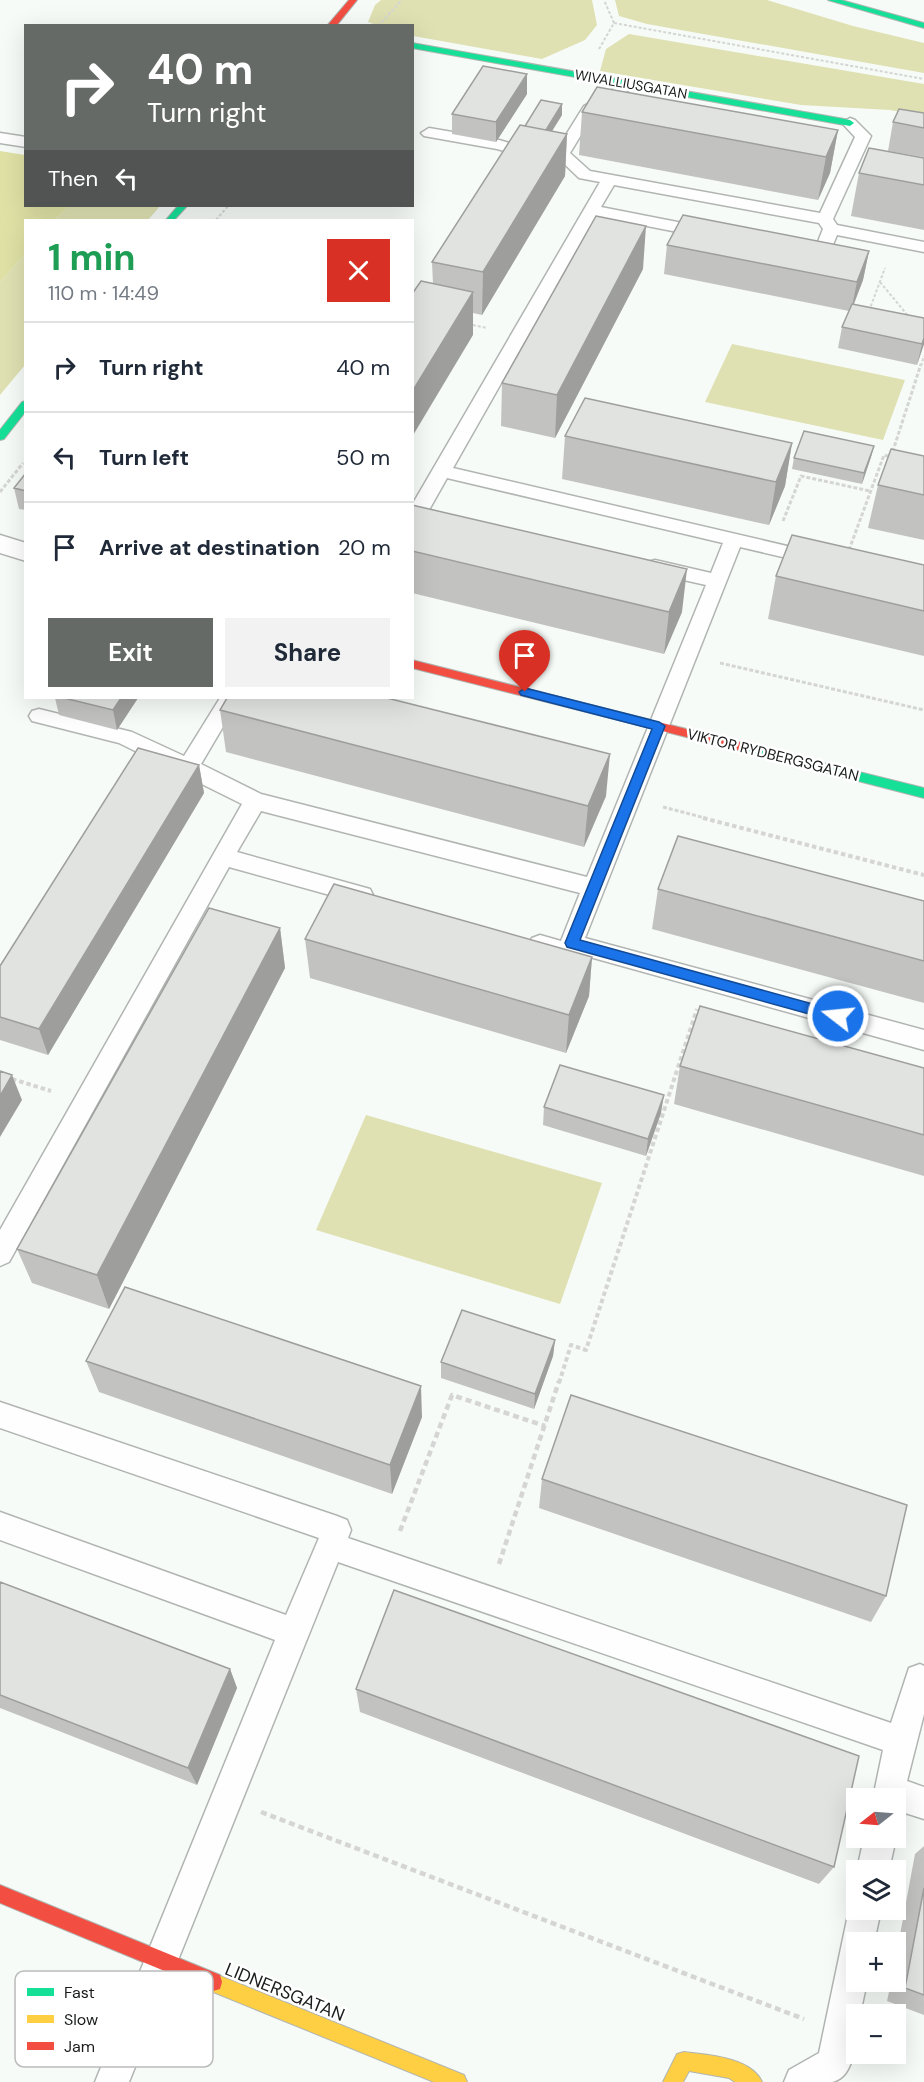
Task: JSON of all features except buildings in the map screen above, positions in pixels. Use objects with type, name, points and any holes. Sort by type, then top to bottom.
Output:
[{"type":"street","points":[[333,24],[353,0]]},
{"type":"street","points":[[832,0],[924,26]]},
{"type":"street","name":"WIVALLIUSGATAN","points":[[414,45],[850,123]]},
{"type":"street","points":[[171,219],[181,207]]},
{"type":"street","points":[[0,437],[24,407]]},
{"type":"street","points":[[0,544],[24,551]]},
{"type":"street","name":"VIKTOR RYDBERGSGATAN","points":[[414,665],[924,793]]},
{"type":"street","name":"LIDNERSGATAN","points":[[0,1894],[188,1971]]},
{"type":"street","name":"LIDNERSGATAN","points":[[213,1981],[457,2082]]},
{"type":"street","points":[[673,2082],[684,2061],[732,2069],[752,2082]]},
{"type":"lane","points":[[585,176],[562,154],[589,108],[630,83]]},
{"type":"lane","points":[[786,248],[821,255],[828,224],[863,136],[850,123]]},
{"type":"lane","points":[[429,133],[499,145],[532,154],[555,161],[585,176],[828,224],[895,242],[924,247]]},
{"type":"lane","points":[[0,138],[24,142]]},
{"type":"lane","points":[[463,524],[415,514],[609,180]]},
{"type":"lane","points":[[591,210],[729,237]]},
{"type":"lane","points":[[442,471],[844,566]]},
{"type":"lane","points":[[522,940],[568,952],[734,540]]},
{"type":"lane","points":[[636,563],[717,581]]},
{"type":"lane","points":[[188,767],[229,699]]},
{"type":"lane","points":[[39,716],[124,737],[255,801],[594,888]]},
{"type":"lane","points":[[0,1254],[255,801]]},
{"type":"lane","points":[[224,857],[385,902]]},
{"type":"lane","points":[[572,943],[924,1040]]},
{"type":"lane","points":[[0,1415],[337,1530],[293,1632],[157,1971]]},
{"type":"lane","points":[[0,1526],[293,1632]]},
{"type":"lane","points":[[331,1546],[900,1742]]},
{"type":"lane","points":[[890,1788],[900,1742],[920,1679],[924,1681]]},
{"type":"lane","points":[[906,1799],[924,1803]]},
{"type":"lane","points":[[801,2082],[834,2063],[848,1992]]},
{"type":"lane","points":[[112,2082],[118,2067]]},
{"type":"path","points":[[380,24],[402,0]]},
{"type":"path","points":[[604,0],[614,23]]},
{"type":"path","points":[[584,75],[614,23]]},
{"type":"path","points":[[614,23],[924,79]]},
{"type":"path","points":[[217,219],[227,207]]},
{"type":"path","points":[[869,313],[895,242]]},
{"type":"path","points":[[880,282],[916,325]]},
{"type":"path","points":[[466,323],[520,334]]},
{"type":"path","points":[[844,566],[884,455],[891,457],[924,356]]},
{"type":"path","points":[[0,492],[24,462]]},
{"type":"path","points":[[773,549],[801,476],[870,491]]},
{"type":"path","points":[[687,655],[924,710]]},
{"type":"path","points":[[630,798],[924,875]]},
{"type":"path","points":[[488,1600],[571,1345],[586,1350],[706,980]]},
{"type":"path","points":[[11,1079],[86,1102]]},
{"type":"path","points":[[387,1565],[452,1395],[545,1426]]},
{"type":"path","points":[[227,1799],[840,2033]]},
{"type":"green space","points":[[381,0],[592,0],[597,25],[585,40],[542,59],[414,36],[414,24],[373,24],[368,22],[375,5]]},
{"type":"green space","points":[[615,0],[767,0],[853,26],[924,43],[924,73],[647,24],[619,16]]},
{"type":"green space","points":[[629,34],[924,84],[924,116],[890,110],[801,105],[600,71],[606,49]]},
{"type":"green space","points":[[0,151],[24,155],[24,207],[68,207],[56,219],[24,219],[24,255],[0,282]]},
{"type":"green space","points":[[68,207],[159,207],[149,219],[56,219]]},
{"type":"green space","points":[[24,255],[24,366],[0,395],[0,282]]},
{"type":"green space","points":[[732,344],[905,380],[883,440],[705,402]]},
{"type":"green space","points":[[366,1115],[602,1183],[560,1304],[316,1230]]},
{"type":"traffic: fast","points":[[832,0],[924,26]]},
{"type":"traffic: fast","points":[[414,45],[850,123]]},
{"type":"traffic: fast","points":[[171,219],[181,207]]},
{"type":"traffic: fast","points":[[0,437],[24,407]]},
{"type":"traffic: fast","points":[[742,747],[924,793]]},
{"type":"traffic: slow","points":[[213,1982],[457,2082]]},
{"type":"traffic: slow","points":[[673,2082],[684,2061],[732,2069],[752,2082]]},
{"type":"traffic: jam","points":[[333,24],[353,0]]},
{"type":"traffic: jam","points":[[414,665],[742,747]]},
{"type":"traffic: jam","points":[[0,1894],[186,1971]]},
{"type":"route","points":[[525,692],[659,726],[572,943],[838,1016]]}]
